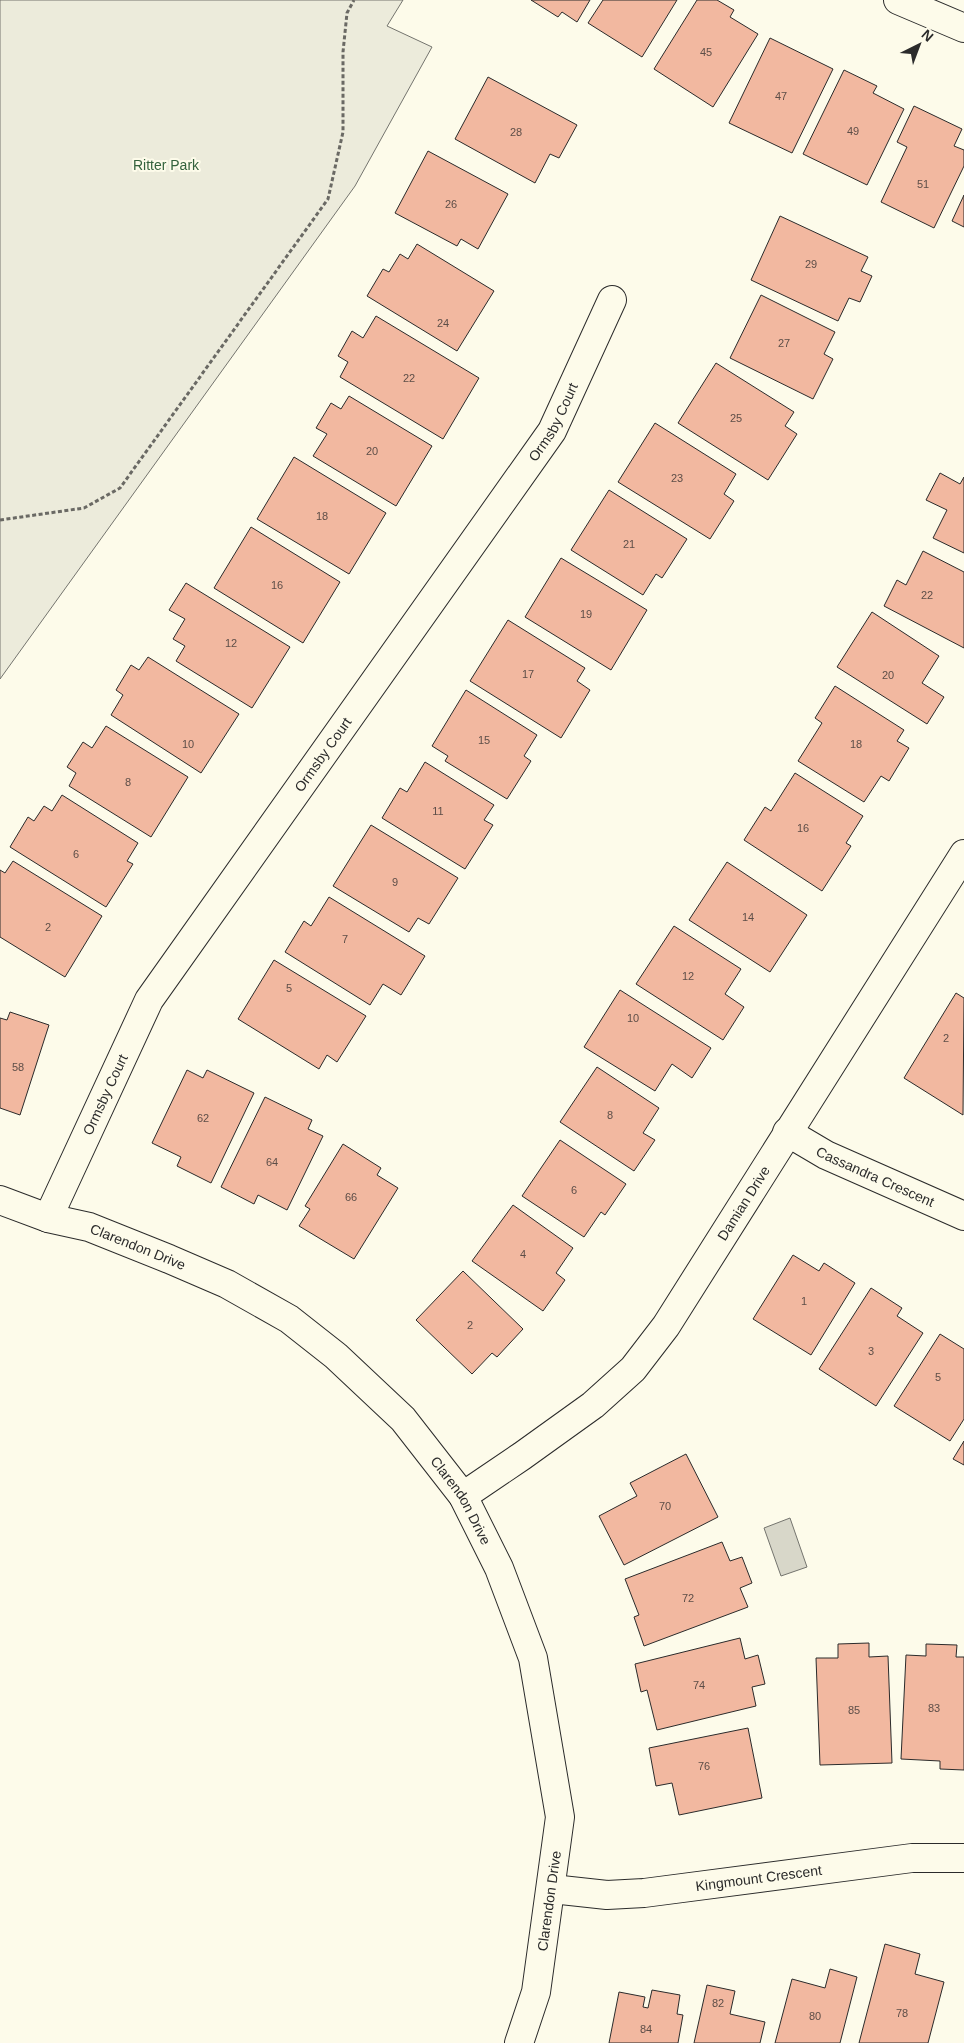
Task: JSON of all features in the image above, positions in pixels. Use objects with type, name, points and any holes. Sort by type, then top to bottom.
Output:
[{"type":"street","points":[[898,0],[964,28]]},
{"type":"street","name":"Ormsby Court","points":[[48,1218],[149,1000],[552,431],[612,300]]},
{"type":"street","name":"Damian Drive","points":[[463,1496],[593,1405],[633,1369],[666,1326],[964,854]]},
{"type":"street","name":"Cassandra Crescent","points":[[787,1132],[826,1154],[964,1216]]},
{"type":"street","name":"Clarendon Drive","points":[[0,1200],[48,1218],[89,1227],[169,1259],[227,1284],[289,1320],[336,1356],[403,1419],[463,1496],[499,1568],[533,1658],[560,1817],[552,1889],[536,1992],[519,2043]]},
{"type":"street","name":"Kingmount Crescent","points":[[552,1889],[607,1895],[644,1893],[912,1858],[964,1858]]},
{"type":"path","points":[[1,519],[84,508],[120,488],[328,199],[343,132],[343,52],[347,13],[354,0]]},
{"type":"green space","name":"Ritter Park","points":[[0,0],[403,0],[387,26],[432,47],[355,186],[0,679]]},
{"type":"shaded area","points":[[790,1518],[807,1567],[781,1576],[764,1528]]},
{"type":"building","points":[[531,0],[590,0],[577,22],[562,12],[558,17]]},
{"type":"building","points":[[603,0],[677,0],[642,57],[588,23]]},
{"type":"building","points":[[697,0],[717,0],[734,10],[730,17],[758,34],[713,107],[654,69]]},
{"type":"building","points":[[770,38],[833,69],[792,153],[729,123]]},
{"type":"building","points":[[844,70],[877,86],[873,93],[904,109],[867,185],[803,154]]},
{"type":"building","points":[[488,77],[577,125],[559,158],[550,154],[535,183],[455,139]]},
{"type":"building","points":[[914,106],[962,129],[954,146],[964,150],[964,166],[934,228],[881,202],[907,147],[897,142]]},
{"type":"building","points":[[428,151],[508,194],[478,249],[461,239],[457,246],[395,213]]},
{"type":"building","points":[[964,195],[964,227],[952,221]]},
{"type":"building","points":[[780,216],[868,257],[861,271],[872,276],[860,302],[849,298],[838,321],[751,280]]},
{"type":"building","points":[[417,244],[494,291],[457,351],[367,296],[383,269],[389,272],[400,254],[408,259]]},
{"type":"building","points":[[761,295],[835,332],[824,354],[833,359],[813,399],[730,358]]},
{"type":"building","points":[[376,316],[479,378],[443,439],[340,377],[348,362],[338,356],[352,331],[363,338]]},
{"type":"building","points":[[716,363],[794,412],[785,426],[797,434],[768,480],[678,423]]},
{"type":"building","points":[[349,396],[432,446],[396,506],[313,456],[327,434],[316,428],[331,403],[341,409]]},
{"type":"building","points":[[655,423],[736,474],[724,494],[734,501],[710,539],[618,482]]},
{"type":"building","points":[[294,457],[386,513],[349,574],[257,519]]},
{"type":"building","points":[[940,473],[960,484],[964,477],[964,553],[933,538],[947,510],[926,500]]},
{"type":"building","points":[[609,490],[687,539],[662,578],[656,574],[643,595],[571,550]]},
{"type":"building","points":[[251,527],[340,582],[303,643],[214,588]]},
{"type":"building","points":[[923,551],[964,572],[964,648],[884,606],[897,580],[906,585]]},
{"type":"building","points":[[561,558],[647,610],[611,670],[525,617]]},
{"type":"building","points":[[186,583],[290,647],[252,708],[176,661],[185,646],[173,639],[185,619],[169,610]]},
{"type":"building","points":[[872,612],[939,656],[922,683],[944,697],[927,724],[837,667]]},
{"type":"building","points":[[508,620],[585,668],[577,681],[590,690],[561,738],[470,681]]},
{"type":"building","points":[[148,657],[239,714],[201,773],[111,715],[123,695],[116,690],[131,665],[139,670]]},
{"type":"building","points":[[835,686],[904,730],[897,741],[909,748],[889,781],[881,776],[864,802],[798,761],[822,723],[815,718]]},
{"type":"building","points":[[466,690],[537,735],[524,756],[531,761],[507,799],[445,761],[448,756],[432,746]]},
{"type":"building","points":[[106,726],[188,777],[151,837],[69,786],[76,773],[67,767],[83,742],[92,748]]},
{"type":"building","points":[[425,762],[494,805],[484,820],[493,825],[465,869],[382,818],[400,788],[407,792]]},
{"type":"building","points":[[795,773],[863,816],[846,843],[851,846],[822,891],[744,840],[765,807],[771,811]]},
{"type":"building","points":[[62,795],[138,843],[127,861],[133,864],[106,907],[10,847],[28,817],[34,821],[44,806],[52,811]]},
{"type":"building","points":[[371,825],[458,878],[429,924],[418,918],[409,932],[333,886]]},
{"type":"building","points":[[13,861],[102,916],[65,977],[0,937],[0,870],[5,873]]},
{"type":"building","points":[[727,862],[807,915],[770,972],[689,920]]},
{"type":"building","points":[[329,897],[425,956],[401,995],[383,984],[370,1005],[285,952],[304,921],[311,926]]},
{"type":"building","points":[[674,926],[741,969],[725,994],[744,1007],[723,1040],[636,984]]},
{"type":"building","points":[[274,960],[366,1016],[337,1062],[327,1055],[319,1069],[238,1019]]},
{"type":"building","points":[[620,990],[711,1048],[692,1078],[672,1064],[655,1091],[584,1047]]},
{"type":"building","points":[[956,993],[964,998],[963,1115],[904,1078]]},
{"type":"building","points":[[10,1012],[49,1025],[20,1115],[0,1108],[0,1018],[7,1020]]},
{"type":"building","points":[[597,1067],[659,1108],[643,1133],[655,1140],[634,1171],[560,1122]]},
{"type":"building","points":[[187,1070],[203,1078],[207,1070],[254,1093],[211,1183],[177,1166],[181,1157],[152,1143]]},
{"type":"building","points":[[265,1097],[312,1120],[308,1129],[323,1136],[287,1210],[258,1195],[254,1204],[221,1187]]},
{"type":"building","points":[[560,1140],[626,1184],[605,1215],[601,1212],[584,1237],[522,1196]]},
{"type":"building","points":[[343,1144],[381,1168],[377,1175],[398,1188],[354,1259],[299,1226],[310,1209],[305,1206]]},
{"type":"building","points":[[513,1205],[573,1248],[556,1273],[565,1280],[543,1311],[472,1261]]},
{"type":"building","points":[[793,1255],[819,1271],[824,1263],[855,1283],[811,1355],[753,1319]]},
{"type":"building","points":[[463,1271],[523,1329],[497,1357],[492,1353],[472,1374],[416,1320]]},
{"type":"building","points":[[871,1288],[902,1308],[897,1316],[923,1333],[876,1406],[819,1369]]},
{"type":"building","points":[[940,1334],[964,1349],[964,1419],[950,1441],[894,1406]]},
{"type":"building","points":[[964,1441],[964,1465],[953,1459]]},
{"type":"building","points":[[686,1454],[718,1517],[624,1565],[599,1516],[637,1496],[630,1483]]},
{"type":"building","points":[[722,1542],[730,1561],[742,1557],[752,1583],[740,1588],[748,1607],[644,1646],[634,1617],[639,1615],[625,1579]]},
{"type":"building","points":[[740,1638],[745,1659],[758,1655],[765,1684],[752,1687],[756,1706],[657,1730],[647,1690],[641,1692],[635,1664]]},
{"type":"building","points":[[869,1643],[869,1657],[888,1656],[892,1763],[820,1765],[816,1658],[838,1658],[838,1644]]},
{"type":"building","points":[[926,1644],[957,1645],[956,1657],[964,1657],[964,1770],[940,1769],[940,1761],[901,1759],[906,1655],[926,1656]]},
{"type":"building","points":[[748,1728],[762,1798],[679,1815],[672,1783],[656,1786],[649,1748]]},
{"type":"building","points":[[885,1944],[920,1954],[915,1974],[944,1982],[928,2043],[859,2043]]},
{"type":"building","points":[[830,1969],[857,1977],[840,2043],[775,2043],[792,1979],[825,1988]]},
{"type":"building","points":[[707,1985],[735,1991],[730,2014],[765,2022],[760,2043],[694,2043]]},
{"type":"building","points":[[652,1990],[680,1995],[677,2014],[683,2015],[678,2043],[609,2043],[619,1992],[645,1997],[643,2007],[648,2008]]}]
